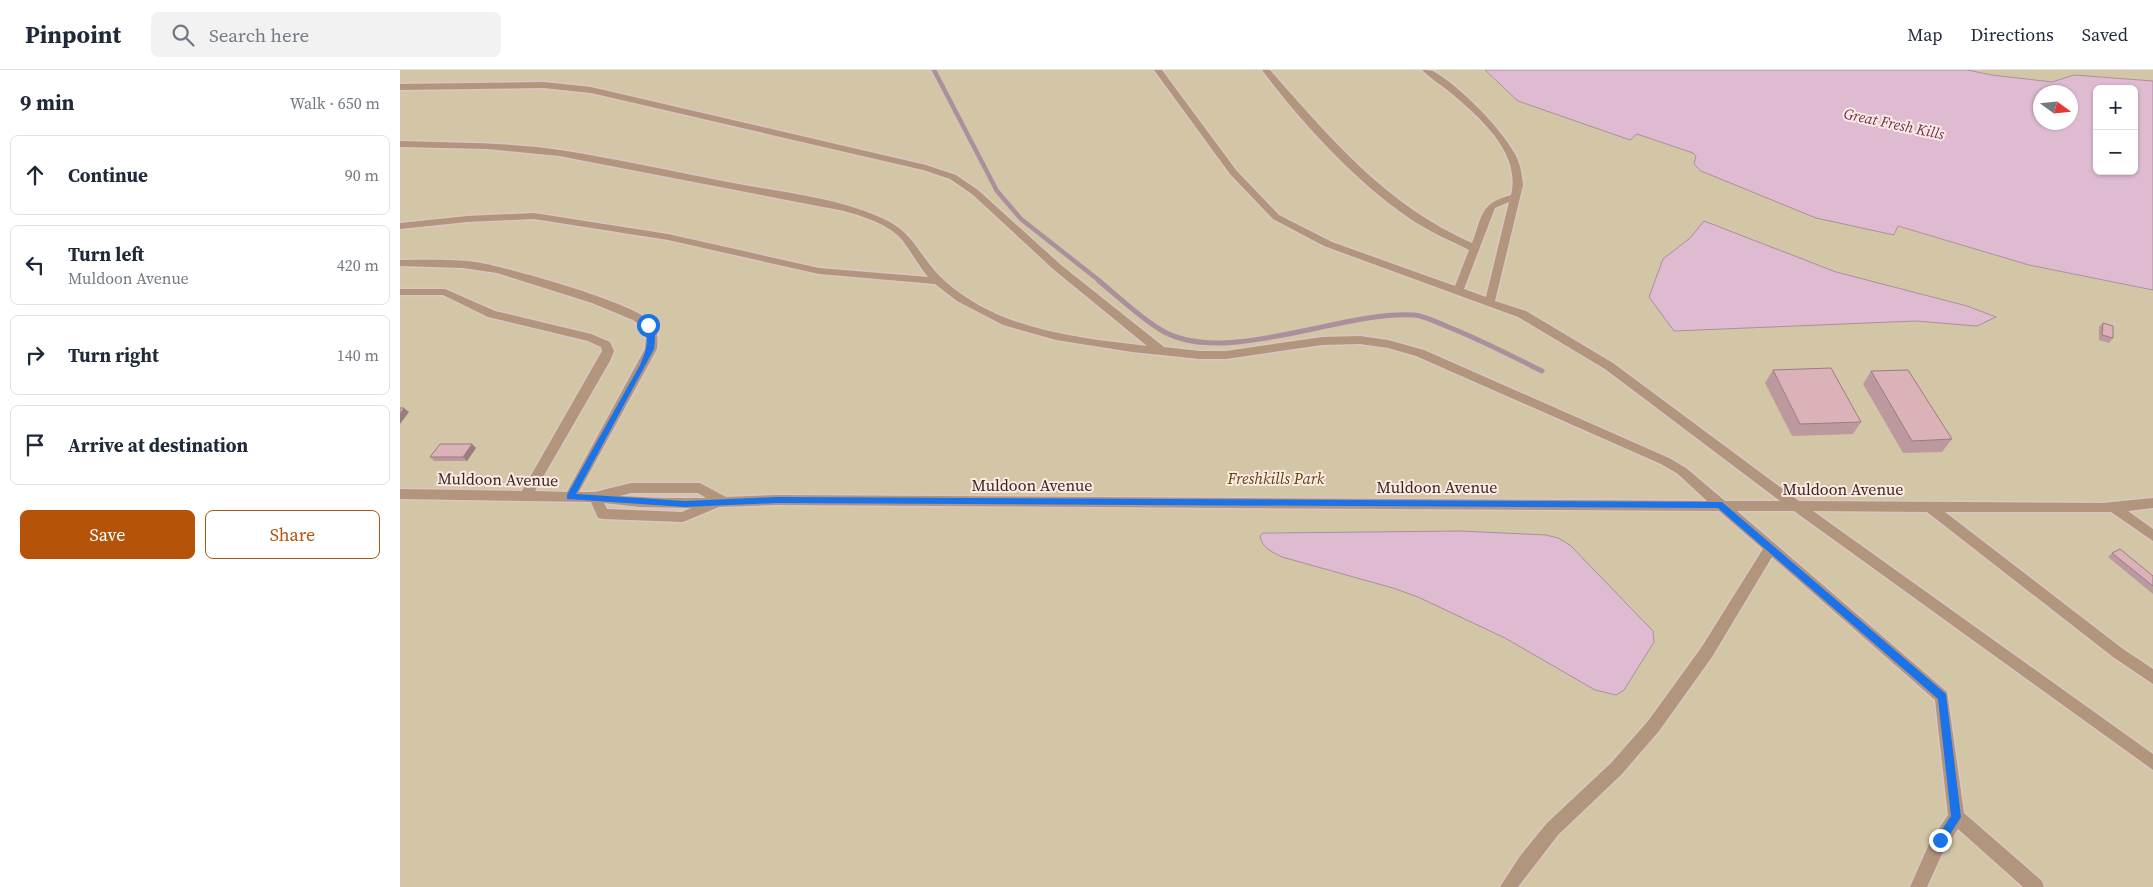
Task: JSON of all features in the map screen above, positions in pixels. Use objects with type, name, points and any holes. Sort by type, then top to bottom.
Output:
[{"type":"street","points":[[1158,70],[1233,172],[1276,217],[1328,244],[1490,301],[1542,324],[1609,366],[1795,504],[2153,763]]},
{"type":"street","points":[[1266,70],[1327,140],[1377,189],[1420,222],[1442,235],[1474,248]]},
{"type":"street","points":[[1426,70],[1470,106],[1512,155],[1517,169],[1518,185],[1490,301]]},
{"type":"street","points":[[400,87],[544,85],[591,90],[877,155],[938,171],[953,177],[974,192],[1057,266],[1161,351]]},
{"type":"street","points":[[400,144],[487,146],[559,153],[811,201],[852,211],[884,223],[902,235],[936,281],[980,311],[1033,332],[1065,339],[1200,355],[1226,355],[1303,343],[1344,340],[1375,342],[1406,349],[1665,461],[1682,471],[1942,697],[1956,817],[1936,848],[1918,887]]},
{"type":"street","points":[[1459,290],[1491,208],[1504,199],[1515,197]]},
{"type":"street","points":[[400,226],[476,218],[534,216],[668,237],[818,271],[936,281]]},
{"type":"street","points":[[400,263],[462,264],[485,267],[604,303],[637,316],[648,325],[652,335],[651,349],[570,497]]},
{"type":"street","points":[[400,292],[445,292],[492,314],[591,338],[606,345],[608,351],[604,361],[526,496]]},
{"type":"street","name":"Muldoon Avenue","points":[[400,494],[595,497],[631,488],[700,488],[722,502]]},
{"type":"street","name":"Muldoon Avenue","points":[[595,497],[603,514],[683,517],[722,502],[787,500],[2113,507],[2153,503]]},
{"type":"street","points":[[1928,506],[2118,653],[2153,677]]},
{"type":"street","points":[[2113,507],[2153,536]]},
{"type":"street","points":[[1508,887],[1537,847],[1560,821],[1620,767],[1677,699],[1740,600],[1770,548]]},
{"type":"street","points":[[1956,817],[2036,887]]},
{"type":"green space","name":"Freshkills Park","points":[[400,70],[1485,70],[1518,101],[1637,134],[1693,153],[1696,156],[1895,235],[1897,226],[2029,265],[2153,290],[2153,887],[400,887]]},
{"type":"green space","points":[[1967,70],[2153,70],[2153,81],[2074,75],[2052,82]]},
{"type":"water","name":"Great Fresh Kills","points":[[1485,70],[1967,70],[2052,82],[2074,75],[2153,81],[2153,290],[2029,265],[1898,226],[1894,235],[1816,218],[1701,171],[1694,164],[1696,156],[1693,153],[1637,134],[1630,140],[1518,101]]},
{"type":"water","points":[[1704,221],[1836,272],[1967,306],[1996,317],[1977,326],[1916,321],[1674,331],[1649,297],[1663,259],[1690,238]]},
{"type":"water","points":[[1460,531],[1546,535],[1558,538],[1570,545],[1653,631],[1654,642],[1624,690],[1616,695],[1595,690],[1505,638],[1418,597],[1393,588],[1282,557],[1265,547],[1260,536],[1263,533]]},
{"type":"building","points":[[2103,323],[2113,326],[2113,338],[2102,335]]},
{"type":"building","points":[[1831,368],[1861,422],[1800,424],[1773,370]]},
{"type":"building","points":[[1908,370],[1952,439],[1912,441],[1871,371]]},
{"type":"building","points":[[440,444],[472,444],[463,457],[430,457]]},
{"type":"building","points":[[2120,549],[2153,576],[2153,586],[2112,553]]},
{"type":"waterway","points":[[934,70],[997,191],[1021,219],[1101,282]]},
{"type":"waterway","points":[[1099,281],[1153,325],[1187,340],[1217,343],[1250,341],[1353,321],[1385,316],[1414,315],[1430,319],[1470,336],[1542,371]]},
{"type":"route","points":[[648,325],[652,335],[651,349],[570,497],[595,497],[616,501],[685,504],[777,500],[1719,504],[1942,697],[1956,817],[1940,840]]}]
